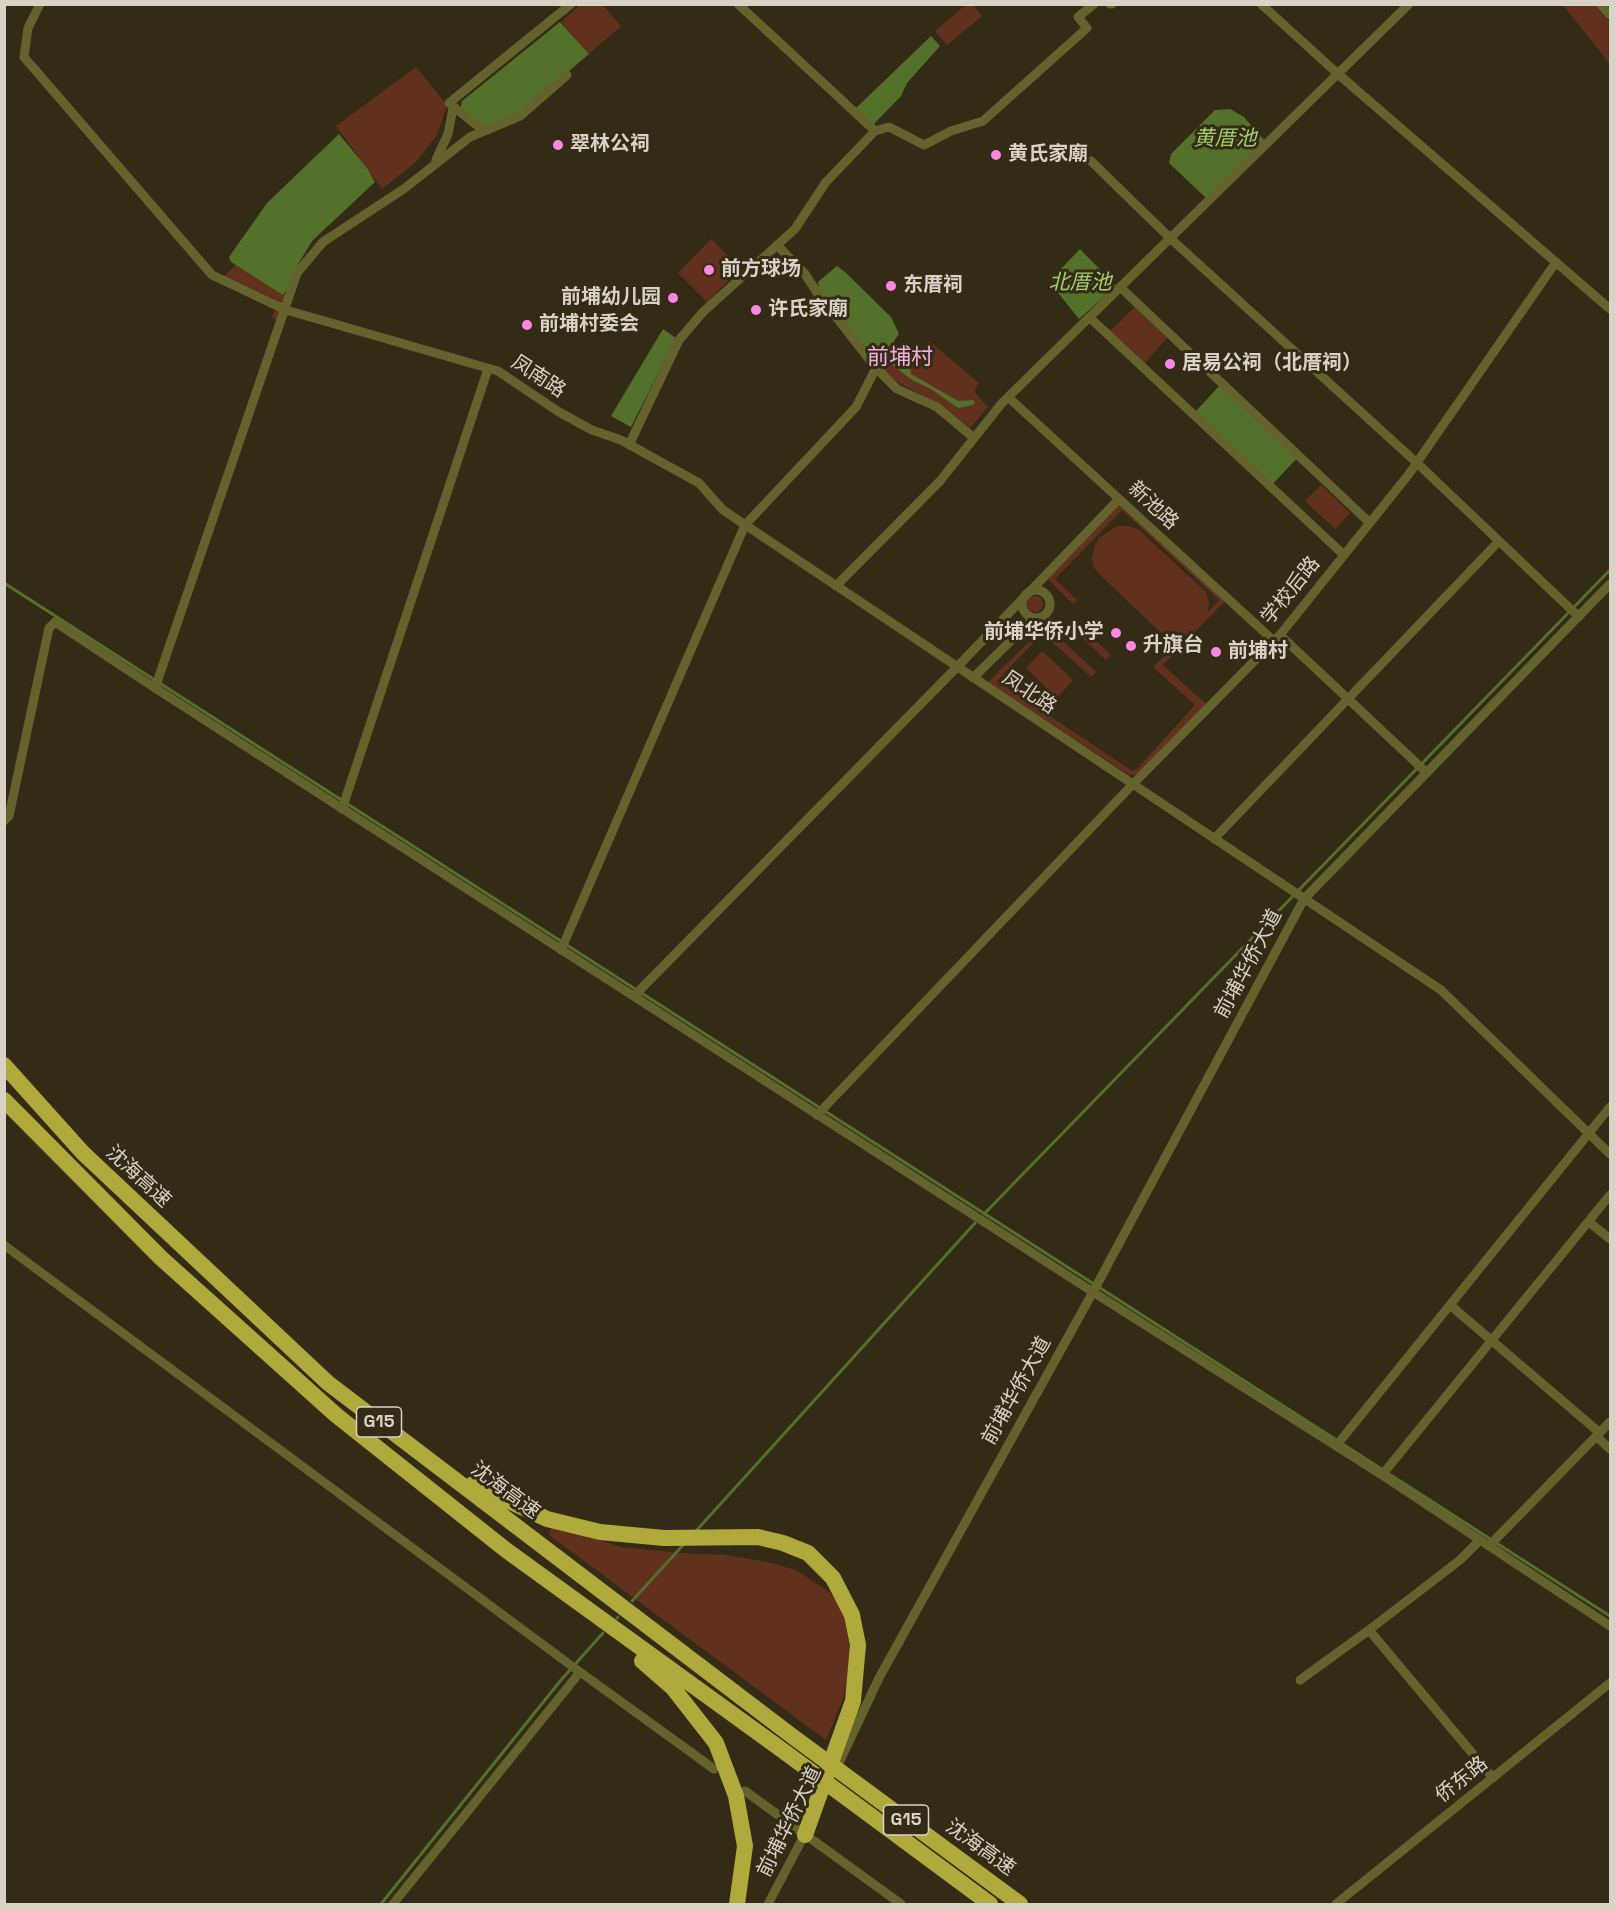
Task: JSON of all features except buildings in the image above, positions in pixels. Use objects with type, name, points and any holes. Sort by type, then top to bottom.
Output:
[{"type":"highway","name":"沈海高速","points":[[4,1065],[82,1153],[328,1383],[792,1736],[1020,1905]]},
{"type":"highway","name":"沈海高速","points":[[4,1100],[161,1258],[336,1415],[506,1550],[782,1750],[990,1905]]},
{"type":"highway","points":[[434,1464],[547,1519],[600,1532],[664,1538],[758,1537],[783,1543],[808,1553],[832,1578],[852,1614],[858,1645],[853,1701],[805,1835]]},
{"type":"highway","points":[[562,1591],[673,1688],[716,1743],[736,1796],[745,1846],[737,1905]]},
{"type":"street","name":"凤南路","points":[[40,4],[28,28],[24,57],[212,275],[286,310],[498,372],[558,412],[592,430],[629,445],[699,483],[723,510],[745,525]]},
{"type":"street","points":[[484,131],[449,103],[571,4]]},
{"type":"street","points":[[738,4],[875,131]]},
{"type":"street","points":[[629,445],[679,340],[703,312],[795,229],[826,182],[875,131],[888,127],[924,145],[951,131],[982,121],[1087,28],[1078,17],[1094,4]]},
{"type":"street","points":[[1260,4],[1611,309]]},
{"type":"street","points":[[836,585],[940,481],[1008,397],[1408,4]]},
{"type":"street","points":[[1600,4],[1611,15]]},
{"type":"street","points":[[157,684],[297,273],[323,242],[405,188],[471,137],[520,116],[567,75]]},
{"type":"street","points":[[429,169],[441,154],[453,108]]},
{"type":"street","points":[[1091,161],[1170,238],[1417,463],[1574,612]]},
{"type":"street","points":[[777,245],[805,274],[876,368],[897,389],[937,406],[974,438]]},
{"type":"street","name":"学校后路","points":[[820,1111],[1133,784],[1277,638],[1417,463],[1556,262]]},
{"type":"street","points":[[1120,287],[1370,523]]},
{"type":"street","points":[[1089,317],[1344,555]]},
{"type":"street","points":[[563,945],[745,525],[856,407],[876,368]]},
{"type":"street","points":[[344,804],[488,369]]},
{"type":"street","name":"新池路","points":[[1008,397],[1119,499],[1348,699],[1422,768]]},
{"type":"street","points":[[637,993],[1119,499]]},
{"type":"street","name":"凤北路","points":[[745,525],[1441,990],[1611,1154]]},
{"type":"street","points":[[1214,838],[1499,541]]},
{"type":"street","name":"前埔华侨大道","points":[[768,1905],[805,1835],[879,1678],[1095,1288],[1299,895],[1574,612],[1611,584]]},
{"type":"street","points":[[1034,590],[1039,590],[1047,595],[1049,608],[1040,618],[1034,618],[1028,615],[1023,608],[1023,599],[1034,590]]},
{"type":"street","points":[[974,678],[1034,618]]},
{"type":"street","points":[[4,821],[9,816],[49,628],[55,622],[157,684],[1384,1472],[1480,1540],[1493,1543],[1611,1626]]},
{"type":"street","points":[[1338,1443],[1611,1107]]},
{"type":"street","points":[[1384,1472],[1611,1195]]},
{"type":"street","points":[[1589,1222],[1611,1239]]},
{"type":"street","points":[[4,1245],[575,1669],[714,1769]]},
{"type":"street","points":[[1450,1305],[1492,1340],[1611,1449]]},
{"type":"street","points":[[1493,1543],[1611,1422]]},
{"type":"street","points":[[1300,1680],[1460,1560],[1480,1540]]},
{"type":"street","points":[[1369,1630],[1493,1778]]},
{"type":"street","points":[[393,1905],[575,1669]]},
{"type":"street","name":"侨东路","points":[[1336,1905],[1611,1683]]},
{"type":"street","points":[[745,1791],[901,1905]]},
{"type":"shaded area","points":[[967,4],[973,5],[982,16],[947,45],[935,31]]},
{"type":"shaded area","points":[[580,5],[603,5],[621,26],[589,54],[561,22]]},
{"type":"shaded area","points":[[1563,5],[1594,5],[1610,22],[1610,64]]},
{"type":"shaded area","points":[[416,67],[447,105],[437,135],[416,162],[382,189],[336,126]]},
{"type":"shaded area","name":"前方球场","points":[[711,239],[741,268],[707,302],[678,273]]},
{"type":"shaded area","points":[[236,265],[288,297],[281,322],[272,318],[278,301],[224,276]]},
{"type":"shaded area","points":[[1135,307],[1167,338],[1144,364],[1110,331]]},
{"type":"shaded area","points":[[929,341],[979,383],[975,393],[988,407],[970,428],[947,409],[899,383],[880,369],[894,351],[909,365]]},
{"type":"shaded area","points":[[1321,485],[1350,513],[1335,529],[1305,501]]},
{"type":"shaded area","points":[[1122,502],[1226,600],[1163,665],[1206,704],[1139,773],[1134,775],[1129,775],[988,682],[1031,640],[1034,642],[997,681],[1132,771],[1137,769],[1195,705],[1153,667],[1185,635],[1171,636],[1160,632],[1097,572],[1092,558],[1095,546],[1099,538],[1117,526],[1138,529],[1206,592],[1209,603],[1208,612],[1219,600],[1122,510],[1055,579],[1077,600],[1073,604],[1048,579]]},
{"type":"shaded area","points":[[1035,596],[1043,604],[1035,612],[1027,604]]},
{"type":"shaded area","points":[[1072,619],[1111,655],[1106,660],[1068,625]]},
{"type":"shaded area","points":[[1057,636],[1096,672],[1091,677],[1052,642]]},
{"type":"shaded area","points":[[1042,651],[1073,680],[1057,698],[1026,668]]},
{"type":"shaded area","points":[[552,1526],[621,1547],[726,1555],[767,1562],[796,1570],[829,1592],[846,1614],[851,1664],[843,1699],[826,1740],[549,1535]]},
{"type":"water","points":[[560,22],[589,54],[519,114],[485,127],[460,109],[462,101]]},
{"type":"water","points":[[931,36],[940,46],[907,83],[901,96],[872,126],[854,110]]},
{"type":"water","name":"黄厝池","points":[[1230,109],[1244,117],[1265,141],[1206,198],[1169,163],[1171,154],[1215,110]]},
{"type":"water","points":[[339,134],[367,168],[375,182],[313,240],[283,295],[231,262],[229,257],[267,203]]},
{"type":"water","name":"北厝池","points":[[1080,249],[1116,286],[1079,319],[1059,294],[1052,278]]},
{"type":"water","points":[[837,266],[891,317],[899,334],[886,352],[876,360],[819,289],[818,282]]},
{"type":"water","points":[[663,329],[676,338],[631,427],[611,416]]},
{"type":"water","points":[[894,351],[909,365],[911,374],[958,401],[973,400],[975,402],[973,405],[958,408],[931,389],[912,380],[886,360]]},
{"type":"water","points":[[1221,384],[1298,457],[1273,484],[1196,411]]},
{"type":"waterway","points":[[984,1214],[1610,570]]},
{"type":"waterway","points":[[4,583],[1610,1616]]},
{"type":"waterway","points":[[696,1531],[975,1223]]},
{"type":"waterway","points":[[632,1601],[684,1544]]},
{"type":"waterway","points":[[381,1904],[561,1680],[603,1633]]},
{"type":"place","name":"翠林公祠","points":[[558,145]]},
{"type":"place","name":"黄氏家廟","points":[[996,155]]},
{"type":"place","name":"前方球场","points":[[709,270]]},
{"type":"place","name":"东厝祠","points":[[891,286]]},
{"type":"place","name":"前埔幼儿园","points":[[673,298]]},
{"type":"place","name":"许氏家廟","points":[[756,310]]},
{"type":"place","name":"前埔村委会","points":[[527,325]]},
{"type":"place","name":"居易公祠（北厝祠）","points":[[1170,364]]},
{"type":"place","name":"前埔华侨小学","points":[[1116,633]]},
{"type":"place","name":"升旗台","points":[[1131,646]]},
{"type":"place","name":"前埔村","points":[[1216,652]]},
{"type":"district","name":"前埔村","points":[[900,358]]}]
